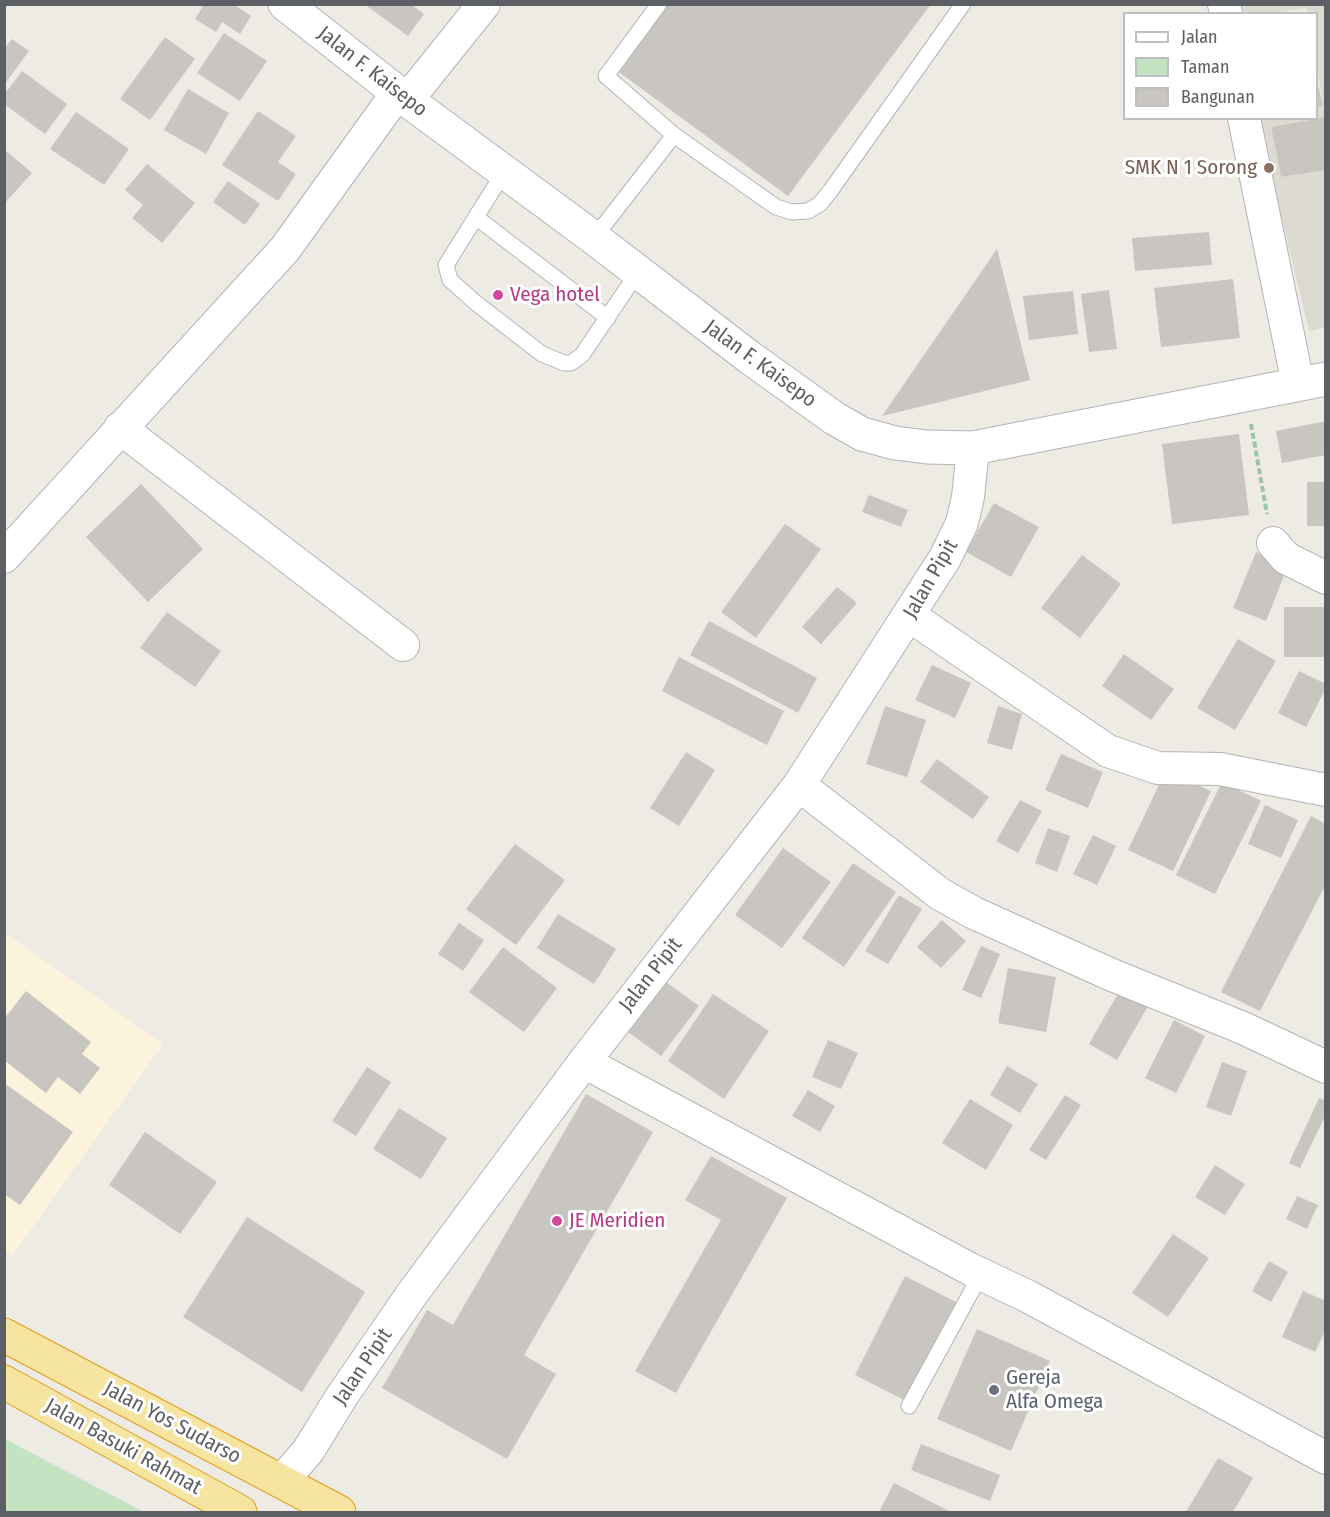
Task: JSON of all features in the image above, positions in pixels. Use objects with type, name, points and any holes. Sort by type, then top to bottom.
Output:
[{"type":"highway","name":"Jalan Yos Sudarso","points":[[4,1335],[339,1512]]},
{"type":"highway","name":"Jalan Basuki Rahmat","points":[[4,1382],[240,1512]]},
{"type":"street","name":"Jalan F. Kaisepo","points":[[285,4],[402,96],[594,238],[749,357],[834,418],[862,434],[895,443],[973,448],[1312,382]]},
{"type":"street","points":[[4,558],[285,249],[402,96],[484,4]]},
{"type":"street","points":[[1245,120],[1312,382]]},
{"type":"street","points":[[120,428],[403,645]]},
{"type":"street","name":"Jalan Pipit","points":[[282,1481],[308,1451],[342,1396],[412,1294],[584,1062],[799,785],[910,616],[945,558],[962,523],[968,497],[973,448]]},
{"type":"street","points":[[1273,543],[1286,558],[1326,578]]},
{"type":"street","points":[[910,616],[1108,751],[1158,768],[1220,769],[1326,790]]},
{"type":"street","points":[[799,785],[940,894],[974,913],[1112,975],[1243,1028],[1326,1067]]},
{"type":"street","points":[[584,1062],[981,1274],[1029,1297],[1326,1458]]},
{"type":"lane","points":[[659,4],[606,76],[674,135],[776,207],[792,212],[808,211],[820,204],[963,4]]},
{"type":"lane","points":[[594,238],[674,135]]},
{"type":"lane","points":[[504,172],[446,265],[450,280],[532,347],[555,361],[572,363],[582,355],[638,272]]},
{"type":"lane","points":[[477,218],[608,318]]},
{"type":"lane","points":[[909,1406],[981,1274]]},
{"type":"path","points":[[1245,394],[1273,543]]},
{"type":"shaded area","name":"SMK N 1 Sorong","points":[[1236,5],[1325,5],[1325,117],[1318,118],[1318,107],[1323,106],[1318,74],[1318,12],[1307,12],[1306,8],[1280,12],[1237,12]]},
{"type":"shaded area","name":"SMK N 1 Sorong","points":[[1252,120],[1309,120],[1271,127],[1281,177],[1325,170],[1325,328],[1309,331],[1284,227],[1259,167]]},
{"type":"shaded area","points":[[5,933],[163,1044],[12,1256],[5,1251],[5,1060],[58,1077],[80,1093],[100,1068],[82,1054],[91,1042],[26,991],[5,1019]]},
{"type":"green space","points":[[5,1439],[144,1512],[5,1512]]},
{"type":"building","points":[[204,4],[233,4],[251,16],[240,34],[222,22],[216,32],[195,19]]},
{"type":"building","points":[[368,4],[410,4],[424,14],[408,36],[367,6]]},
{"type":"building","points":[[665,4],[931,4],[788,196],[616,70]]},
{"type":"building","points":[[224,33],[267,61],[240,101],[197,73]]},
{"type":"building","points":[[165,37],[195,59],[150,120],[120,99]]},
{"type":"building","points":[[12,39],[29,51],[4,85],[4,49]]},
{"type":"building","points":[[22,71],[67,104],[45,134],[4,104],[4,95]]},
{"type":"building","points":[[1318,85],[1323,106],[1318,107]]},
{"type":"building","points":[[188,89],[229,113],[206,154],[164,130]]},
{"type":"building","points":[[258,111],[296,136],[278,162],[296,174],[278,201],[222,165]]},
{"type":"building","points":[[76,112],[129,149],[104,185],[50,149]]},
{"type":"building","points":[[1326,117],[1326,170],[1281,177],[1271,127]]},
{"type":"building","points":[[4,149],[32,173],[4,204]]},
{"type":"building","points":[[147,164],[195,203],[162,243],[132,218],[143,205],[125,190]]},
{"type":"building","points":[[228,181],[260,204],[245,225],[213,202]]},
{"type":"building","points":[[1209,232],[1212,265],[1135,271],[1132,238]]},
{"type":"building","points":[[997,249],[1030,380],[882,416]]},
{"type":"building","points":[[1233,279],[1240,338],[1161,347],[1154,288]]},
{"type":"building","points":[[1109,290],[1117,349],[1089,352],[1081,294]]},
{"type":"building","points":[[1073,291],[1078,334],[1029,340],[1023,296]]},
{"type":"building","points":[[1326,421],[1326,455],[1282,463],[1276,431]]},
{"type":"building","points":[[1239,434],[1249,515],[1172,524],[1162,444]]},
{"type":"building","points":[[1307,482],[1326,482],[1326,526],[1307,526]]},
{"type":"building","points":[[141,484],[203,549],[148,602],[86,537]]},
{"type":"building","points":[[869,495],[908,510],[901,527],[862,512]]},
{"type":"building","points":[[994,503],[1039,527],[1011,577],[966,552]]},
{"type":"building","points":[[785,524],[821,549],[756,638],[721,612]]},
{"type":"building","points":[[1256,552],[1288,566],[1266,621],[1233,608]]},
{"type":"building","points":[[1082,555],[1121,584],[1080,638],[1041,608]]},
{"type":"building","points":[[837,587],[857,603],[821,644],[802,627]]},
{"type":"building","points":[[1284,607],[1326,607],[1326,657],[1284,657]]},
{"type":"building","points":[[167,612],[221,651],[195,687],[140,648]]},
{"type":"building","points":[[709,621],[817,678],[798,713],[690,655]]},
{"type":"building","points":[[1238,639],[1276,661],[1235,730],[1197,708]]},
{"type":"building","points":[[1124,654],[1174,689],[1151,720],[1102,686]]},
{"type":"building","points":[[679,657],[784,711],[767,745],[662,691]]},
{"type":"building","points":[[932,665],[971,683],[955,718],[915,700]]},
{"type":"building","points":[[1299,671],[1326,684],[1306,727],[1278,713]]},
{"type":"building","points":[[885,706],[926,720],[907,777],[866,764]]},
{"type":"building","points":[[998,706],[1022,714],[1012,750],[987,743]]},
{"type":"building","points":[[686,752],[715,770],[679,826],[650,808]]},
{"type":"building","points":[[1061,754],[1103,772],[1088,808],[1045,790]]},
{"type":"building","points":[[937,759],[989,797],[973,819],[920,782]]},
{"type":"building","points":[[1166,770],[1211,791],[1173,871],[1128,850]]},
{"type":"building","points":[[1222,782],[1261,801],[1215,894],[1176,875]]},
{"type":"building","points":[[1020,800],[1042,811],[1018,853],[996,841]]},
{"type":"building","points":[[1265,805],[1298,820],[1281,858],[1248,844]]},
{"type":"building","points":[[1311,816],[1326,824],[1326,884],[1260,1011],[1221,992]]},
{"type":"building","points":[[1048,828],[1070,836],[1057,872],[1035,863]]},
{"type":"building","points":[[1093,835],[1116,846],[1097,885],[1073,874]]},
{"type":"building","points":[[515,844],[565,880],[516,945],[466,909]]},
{"type":"building","points":[[783,848],[831,882],[782,948],[735,915]]},
{"type":"building","points":[[853,863],[896,892],[844,967],[802,938]]},
{"type":"building","points":[[899,895],[922,909],[888,964],[865,951]]},
{"type":"building","points":[[558,914],[616,949],[594,984],[537,948]]},
{"type":"building","points":[[942,920],[966,941],[941,968],[917,947]]},
{"type":"building","points":[[459,923],[484,940],[463,971],[438,954]]},
{"type":"building","points":[[981,946],[1000,954],[981,998],[962,990]]},
{"type":"building","points":[[503,947],[557,988],[524,1032],[469,992]]},
{"type":"building","points":[[1008,968],[1056,977],[1046,1032],[998,1023]]},
{"type":"building","points":[[666,982],[699,1006],[661,1056],[628,1032]]},
{"type":"building","points":[[1123,985],[1151,1001],[1117,1060],[1089,1044]]},
{"type":"building","points":[[26,991],[91,1042],[82,1054],[100,1068],[80,1094],[58,1077],[46,1093],[4,1060],[4,1019]]},
{"type":"building","points":[[713,994],[769,1031],[724,1099],[668,1061]]},
{"type":"building","points":[[1174,1020],[1205,1036],[1176,1093],[1145,1078]]},
{"type":"building","points":[[828,1040],[858,1053],[841,1089],[812,1077]]},
{"type":"building","points":[[1222,1062],[1247,1071],[1231,1116],[1206,1107]]},
{"type":"building","points":[[1007,1066],[1038,1084],[1020,1113],[990,1095]]},
{"type":"building","points":[[367,1067],[391,1082],[356,1136],[332,1121]]},
{"type":"building","points":[[4,1083],[73,1132],[20,1205],[4,1194]]},
{"type":"building","points":[[808,1090],[835,1106],[820,1132],[792,1116]]},
{"type":"building","name":"JE Meridien","points":[[586,1094],[653,1132],[524,1355],[556,1374],[507,1459],[382,1388],[427,1310],[453,1325]]},
{"type":"building","points":[[1065,1095],[1081,1105],[1046,1160],[1029,1150]]},
{"type":"building","points":[[1319,1098],[1326,1101],[1326,1114],[1300,1168],[1289,1163]]},
{"type":"building","points":[[970,1099],[1013,1125],[986,1170],[942,1143]]},
{"type":"building","points":[[399,1108],[447,1138],[421,1179],[373,1149]]},
{"type":"building","points":[[145,1132],[217,1182],[180,1234],[109,1185]]},
{"type":"building","points":[[711,1156],[787,1198],[676,1393],[635,1371],[721,1220],[685,1200]]},
{"type":"building","points":[[1215,1165],[1245,1184],[1225,1215],[1195,1197]]},
{"type":"building","points":[[1297,1196],[1318,1205],[1307,1229],[1286,1219]]},
{"type":"building","points":[[247,1217],[365,1292],[302,1392],[183,1317]]},
{"type":"building","points":[[1173,1234],[1209,1258],[1168,1317],[1132,1293]]},
{"type":"building","points":[[1269,1261],[1288,1272],[1271,1302],[1252,1291]]},
{"type":"building","points":[[905,1276],[958,1303],[908,1402],[855,1375]]},
{"type":"building","points":[[1303,1291],[1326,1301],[1326,1329],[1315,1352],[1282,1337]]},
{"type":"building","name":"Gereja Alfa Omega","points":[[977,1329],[1050,1361],[1011,1451],[937,1419]]},
{"type":"building","points":[[921,1444],[1000,1475],[990,1501],[911,1470]]},
{"type":"building","points":[[1218,1458],[1253,1478],[1233,1512],[1186,1512]]},
{"type":"building","points":[[894,1483],[951,1512],[879,1512]]},
{"type":"place","name":"SMK N 1 Sorong","points":[[1269,168]]},
{"type":"place","name":"Vega hotel","points":[[498,295]]},
{"type":"place","name":"JE Meridien","points":[[557,1221]]},
{"type":"place","name":"Gereja Alfa Omega","points":[[994,1390]]}]
